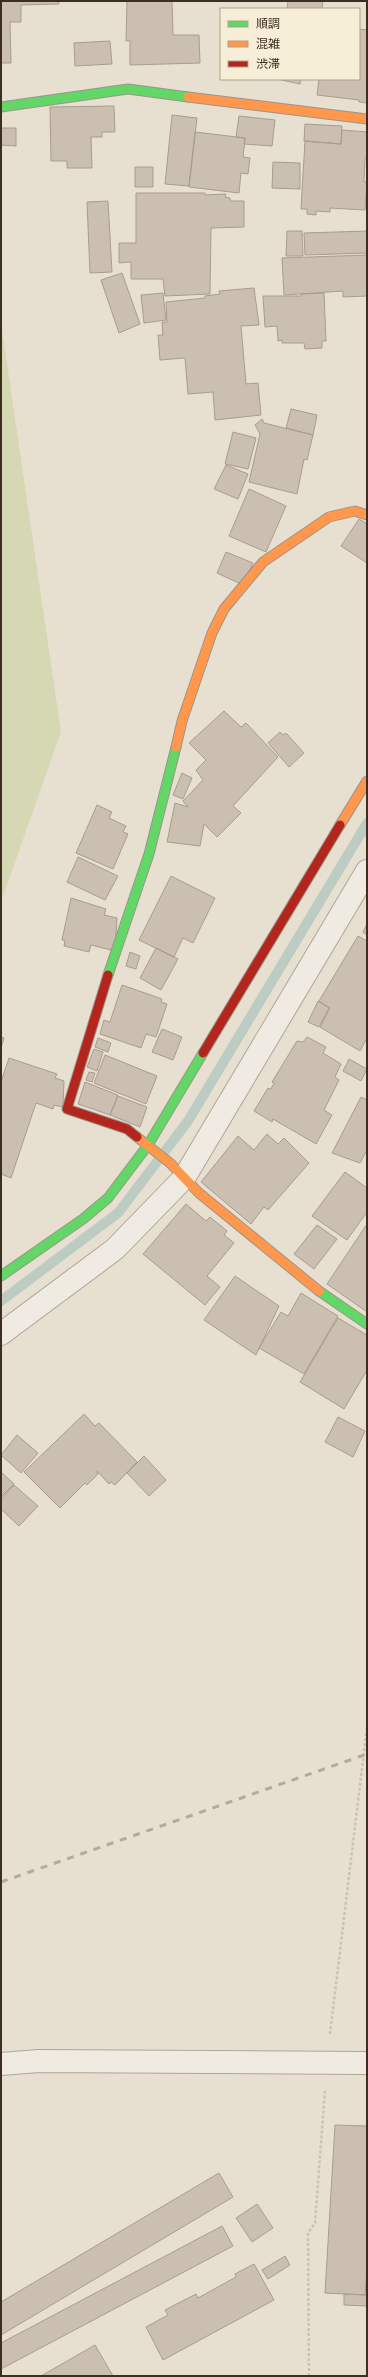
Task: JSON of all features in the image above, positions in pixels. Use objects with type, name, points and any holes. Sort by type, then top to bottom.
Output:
[{"type":"street","points":[[1,107],[128,89],[367,119]]},
{"type":"street","points":[[367,515],[355,511],[329,517],[263,562],[224,609],[212,633],[182,720],[149,854],[104,988],[67,1109],[127,1129],[151,1147],[177,1170],[198,1193],[311,1286],[367,1324]]},
{"type":"street","points":[[1,1276],[83,1219],[108,1198],[151,1147],[367,781]]},
{"type":"street","points":[[1,1334],[115,1249],[177,1170],[367,871]]},
{"type":"street","points":[[1,2064],[39,2061],[327,2064],[367,2063]]},
{"type":"path","points":[[309,2376],[308,2233],[315,2223],[327,2064],[367,1726]]},
{"type":"green space","points":[[1,323],[61,732],[1,902]]},
{"type":"building","points":[[1,1],[59,1],[59,4],[21,5],[21,22],[10,22],[11,63],[1,63]]},
{"type":"building","points":[[127,1],[172,1],[173,35],[199,35],[200,63],[130,65],[130,41],[126,41]]},
{"type":"building","points":[[288,1],[323,1],[322,8],[287,8]]},
{"type":"building","points":[[360,29],[367,30],[367,103],[359,102],[359,100],[317,95],[319,80],[360,80]]},
{"type":"building","points":[[110,41],[112,64],[75,66],[74,43]]},
{"type":"building","points":[[282,80],[301,80],[300,84]]},
{"type":"building","points":[[114,106],[115,132],[102,132],[102,137],[91,137],[92,168],[67,168],[67,161],[51,161],[50,107]]},
{"type":"building","points":[[172,115],[197,118],[189,186],[165,184]]},
{"type":"building","points":[[239,116],[275,120],[272,146],[244,144],[245,138],[236,137]]},
{"type":"building","points":[[305,124],[342,126],[341,144],[304,141]]},
{"type":"building","points":[[1,128],[16,128],[16,146],[1,145]]},
{"type":"building","points":[[342,130],[367,132],[367,158],[365,158],[364,182],[367,182],[365,210],[330,208],[330,212],[316,211],[316,215],[307,214],[307,209],[301,209],[305,141],[341,144]]},
{"type":"building","points":[[195,132],[245,138],[243,157],[250,158],[248,174],[241,173],[239,193],[189,187]]},
{"type":"building","points":[[273,162],[300,163],[300,189],[272,188]]},
{"type":"building","points":[[135,167],[153,167],[153,187],[135,187]]},
{"type":"building","points":[[136,193],[205,193],[205,195],[226,194],[225,197],[230,198],[230,201],[244,201],[244,227],[211,228],[210,294],[165,296],[163,279],[131,279],[131,262],[119,263],[119,243],[136,243]]},
{"type":"building","points":[[108,201],[112,272],[90,273],[87,202]]},
{"type":"building","points":[[287,231],[302,231],[303,256],[286,256]]},
{"type":"building","points":[[367,231],[367,253],[305,255],[304,233]]},
{"type":"building","points":[[367,255],[367,296],[343,297],[343,291],[284,295],[282,258]]},
{"type":"building","points":[[122,273],[140,324],[119,333],[101,280]]},
{"type":"building","points":[[254,288],[259,325],[241,326],[246,384],[258,383],[261,415],[215,420],[213,392],[188,394],[185,358],[160,360],[158,335],[163,335],[162,322],[167,322],[166,302],[205,298],[205,296],[220,294],[219,291]]},
{"type":"building","points":[[163,293],[166,320],[144,323],[141,295]]},
{"type":"building","points":[[324,293],[326,341],[322,341],[322,348],[305,349],[304,343],[282,343],[282,340],[278,341],[277,326],[265,327],[263,296],[301,296],[302,294]]},
{"type":"building","points":[[291,409],[317,415],[313,435],[286,428]]},
{"type":"building","points":[[262,419],[264,423],[313,435],[307,460],[304,459],[297,494],[249,482],[260,434],[255,425]]},
{"type":"building","points":[[233,432],[256,438],[248,469],[225,464]]},
{"type":"building","points":[[226,465],[248,474],[238,499],[214,489]]},
{"type":"building","points":[[249,489],[286,506],[266,552],[229,536]]},
{"type":"building","points":[[359,519],[367,524],[367,563],[341,546]]},
{"type":"building","points":[[226,552],[253,563],[243,585],[217,573]]},
{"type":"building","points":[[224,711],[241,727],[246,723],[278,757],[233,806],[241,813],[217,837],[204,824],[200,846],[167,842],[175,803],[188,807],[183,801],[203,780],[196,770],[206,760],[189,743]]},
{"type":"building","points":[[280,732],[283,735],[286,733],[304,753],[289,767],[268,743]]},
{"type":"building","points":[[182,773],[192,778],[183,799],[173,795]]},
{"type":"building","points":[[97,805],[112,812],[109,818],[126,826],[123,832],[128,834],[113,869],[76,853]]},
{"type":"building","points":[[78,857],[118,876],[105,900],[67,882]]},
{"type":"building","points":[[171,876],[215,898],[193,943],[183,938],[174,957],[139,940]]},
{"type":"building","points":[[71,898],[106,909],[104,915],[117,918],[115,951],[91,945],[89,952],[64,946],[65,941],[62,940]]},
{"type":"building","points":[[367,924],[367,935],[363,932]]},
{"type":"building","points":[[358,936],[367,941],[367,1038],[360,1051],[320,1027],[330,1008],[319,1001]]},
{"type":"building","points":[[156,948],[178,959],[161,990],[140,978]]},
{"type":"building","points":[[130,952],[140,956],[136,969],[126,966]]},
{"type":"building","points":[[122,985],[162,999],[161,1002],[167,1004],[156,1037],[146,1034],[141,1048],[100,1034],[104,1020],[110,1022]]},
{"type":"building","points":[[318,1001],[329,1008],[319,1027],[308,1022]]},
{"type":"building","points":[[162,1029],[182,1037],[173,1060],[152,1052]]},
{"type":"building","points":[[1,1037],[4,1038],[1,1048]]},
{"type":"building","points":[[307,1037],[326,1047],[323,1053],[341,1064],[335,1077],[339,1080],[324,1110],[332,1115],[316,1144],[273,1119],[272,1122],[254,1111],[268,1088],[271,1089],[274,1083],[272,1082],[297,1041],[303,1042]]},
{"type":"building","points":[[98,1038],[111,1043],[108,1052],[95,1047]]},
{"type":"building","points":[[94,1049],[103,1052],[97,1071],[87,1067]]},
{"type":"building","points":[[105,1055],[157,1076],[146,1104],[94,1083]]},
{"type":"building","points":[[9,1058],[57,1074],[55,1078],[64,1081],[63,1107],[54,1105],[53,1109],[36,1103],[11,1178],[1,1174],[1,1082]]},
{"type":"building","points":[[349,1059],[367,1069],[361,1081],[343,1071]]},
{"type":"building","points":[[89,1072],[95,1073],[92,1082],[86,1080]]},
{"type":"building","points":[[85,1082],[118,1095],[110,1115],[78,1104]]},
{"type":"building","points":[[118,1096],[147,1107],[140,1127],[110,1115]]},
{"type":"building","points":[[361,1097],[367,1100],[367,1150],[360,1163],[332,1153]]},
{"type":"building","points":[[267,1134],[278,1144],[284,1138],[309,1163],[268,1210],[264,1207],[251,1224],[201,1182],[238,1136],[254,1150]]},
{"type":"building","points":[[345,1172],[367,1188],[367,1212],[347,1240],[312,1216]]},
{"type":"building","points":[[186,1204],[206,1221],[210,1217],[227,1231],[224,1235],[234,1243],[207,1276],[220,1287],[205,1305],[143,1254]]},
{"type":"building","points":[[367,1224],[367,1312],[327,1284]]},
{"type":"building","points":[[317,1225],[337,1239],[314,1269],[294,1254]]},
{"type":"building","points":[[235,1276],[279,1306],[256,1355],[204,1320]]},
{"type":"building","points":[[301,1293],[338,1316],[304,1374],[259,1348],[281,1312],[288,1316]]},
{"type":"building","points":[[338,1318],[367,1335],[367,1370],[344,1409],[300,1382]]},
{"type":"building","points":[[84,1414],[95,1426],[99,1423],[137,1462],[115,1485],[111,1482],[109,1484],[97,1471],[98,1474],[87,1485],[85,1483],[60,1508],[24,1472]]},
{"type":"building","points":[[338,1417],[365,1431],[353,1457],[325,1442]]},
{"type":"building","points":[[17,1435],[38,1453],[21,1473],[1,1455]]},
{"type":"building","points":[[144,1456],[166,1480],[149,1496],[127,1473]]},
{"type":"building","points":[[1,1472],[14,1484],[1,1497]]},
{"type":"building","points":[[14,1485],[38,1506],[19,1526],[1,1509],[1,1499]]},
{"type":"building","points":[[335,2125],[367,2126],[367,2268],[365,2295],[325,2293]]},
{"type":"building","points":[[219,2173],[233,2197],[1,2335],[1,2302]]},
{"type":"building","points":[[257,2204],[273,2228],[252,2242],[236,2218]]},
{"type":"building","points":[[222,2226],[233,2246],[1,2369],[1,2343]]},
{"type":"building","points":[[285,2256],[290,2265],[268,2279],[262,2270]]},
{"type":"building","points":[[254,2264],[274,2300],[163,2360],[146,2327],[168,2315],[165,2310],[196,2294],[198,2298],[236,2277],[235,2274]]},
{"type":"building","points":[[344,2294],[367,2295],[367,2306],[344,2305]]},
{"type":"building","points":[[95,2345],[113,2376],[41,2376]]},
{"type":"waterway","points":[[1,1301],[118,1213],[188,1121],[367,823]]},
{"type":"railway","points":[[1,1882],[367,1754]]},
{"type":"traffic: fast","points":[[1,107],[128,89],[188,97]]},
{"type":"traffic: fast","points":[[108,975],[149,854],[176,747]]},
{"type":"traffic: fast","points":[[1,1276],[83,1219],[108,1198],[148,1145],[203,1053]]},
{"type":"traffic: fast","points":[[319,1291],[367,1324]]},
{"type":"traffic: slow","points":[[188,97],[367,119]]},
{"type":"traffic: slow","points":[[176,747],[182,721],[212,633],[224,609],[263,562],[329,517],[355,511],[367,515]]},
{"type":"traffic: slow","points":[[340,825],[367,781]]},
{"type":"traffic: slow","points":[[137,1137],[170,1163],[199,1193],[319,1291]]},
{"type":"traffic: jam","points":[[203,1053],[340,825]]},
{"type":"traffic: jam","points":[[108,975],[67,1109],[127,1129],[137,1137]]}]
